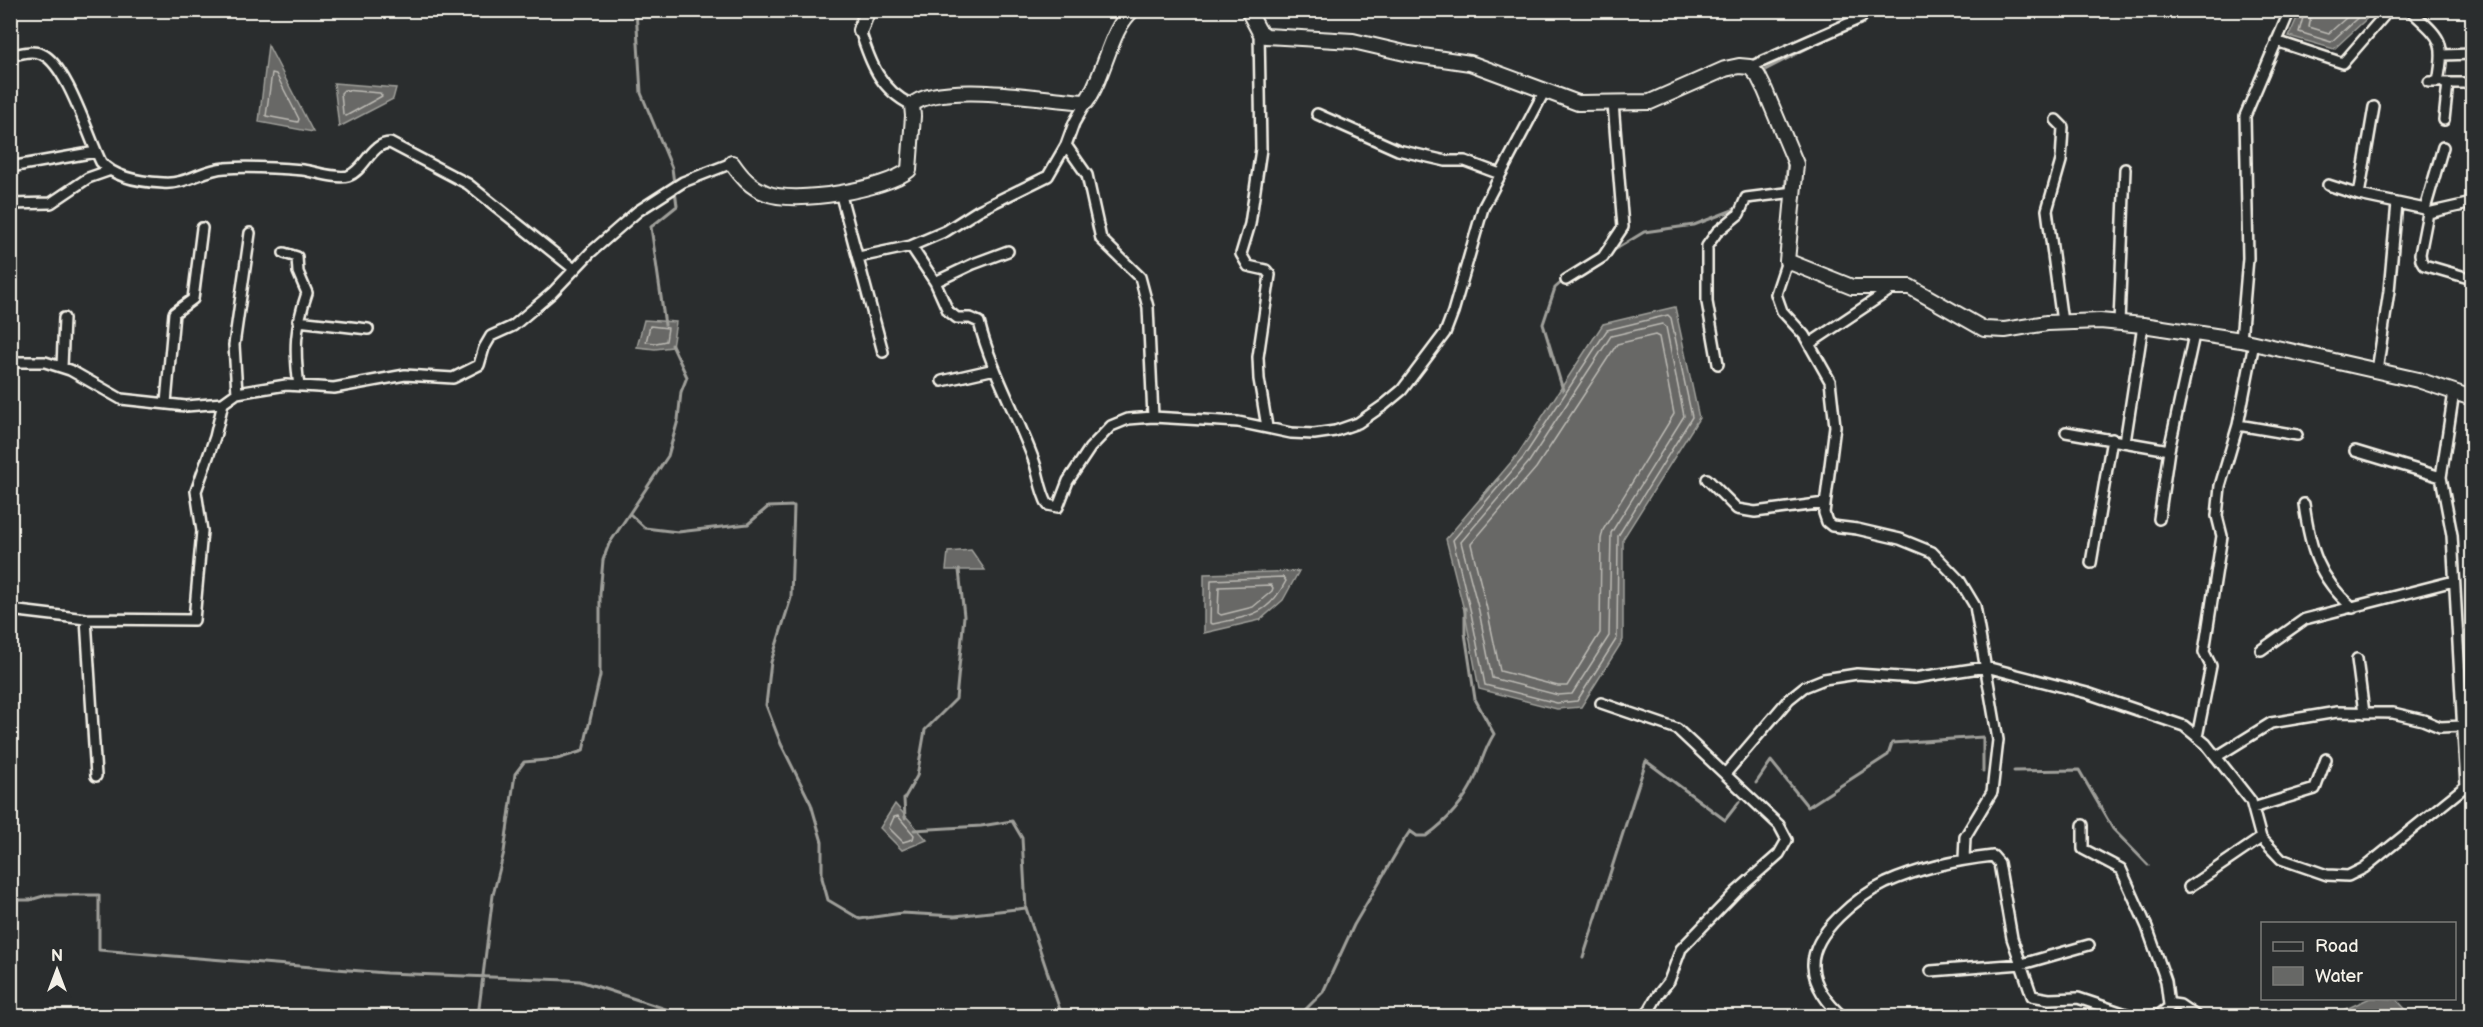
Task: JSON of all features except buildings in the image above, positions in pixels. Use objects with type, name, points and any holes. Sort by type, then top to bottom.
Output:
[{"type":"street","points":[[868,10],[860,30],[876,73],[889,91],[912,105]]},
{"type":"street","points":[[859,257],[911,246],[946,231],[979,210],[1048,176],[1066,145],[1074,123],[1100,79],[1120,25],[1133,10]]},
{"type":"street","points":[[1248,10],[1259,31],[1261,149],[1250,224],[1241,254],[1248,266],[1266,270],[1270,275],[1258,357],[1259,379],[1268,427]]},
{"type":"street","points":[[1259,31],[1266,36],[1353,41],[1409,54],[1470,63],[1578,103],[1650,102],[1725,69],[1739,66],[1750,67],[1861,18],[1866,10]]},
{"type":"street","points":[[2197,737],[2211,666],[2204,652],[2222,536],[2217,516],[2220,486],[2238,425],[2247,342],[2245,116],[2290,10]]},
{"type":"street","points":[[2276,41],[2343,63],[2389,10]]},
{"type":"street","points":[[2410,10],[2436,35],[2441,44],[2443,55],[2439,82],[2444,120]]},
{"type":"street","points":[[10,56],[25,52],[40,53],[53,60],[62,74],[96,152],[108,171]]},
{"type":"street","points":[[2443,55],[2472,54]]},
{"type":"street","points":[[1750,67],[1765,90],[1796,164],[1787,261],[1776,294],[1782,311],[1804,335],[1830,381],[1835,426],[1824,513],[1827,522],[1832,526],[1900,539],[1932,552],[1960,581],[1975,606],[1998,740],[1992,792],[1965,837],[1964,859]]},
{"type":"street","points":[[2439,82],[2472,83]]},
{"type":"street","points":[[911,246],[935,282],[948,311],[957,318],[975,319],[979,322],[995,369],[1034,462],[1043,497],[1048,505],[1058,507],[1068,482],[1090,448],[1111,426],[1128,419],[1153,417],[1238,422],[1291,433],[1335,431],[1358,423],[1402,390],[1445,333],[1483,208],[1544,92]]},
{"type":"street","points":[[912,105],[921,97],[942,93],[1004,95],[1086,102]]},
{"type":"street","points":[[1566,280],[1603,257],[1623,227],[1613,103]]},
{"type":"street","points":[[10,362],[45,362],[62,367],[121,399],[186,406],[223,403],[237,393],[286,385],[334,388],[405,375],[453,378],[479,365],[484,348],[491,336],[513,326],[552,293],[591,252],[639,211],[680,184],[732,162],[752,186],[768,194],[804,198],[857,190],[900,178],[909,170],[913,127],[912,105]]},
{"type":"street","points":[[2358,195],[2373,108]]},
{"type":"street","points":[[1317,114],[1398,150],[1446,161],[1465,161],[1500,174]]},
{"type":"street","points":[[2056,120],[2063,127],[2062,151],[2047,210],[2062,322]]},
{"type":"street","points":[[10,204],[51,203],[88,178],[108,171],[166,183],[181,182],[212,169],[225,168],[302,170],[346,177],[356,172],[376,149],[385,143],[390,143],[468,184],[574,269]]},
{"type":"street","points":[[1066,145],[1087,175],[1101,239],[1140,277],[1148,307],[1153,417]]},
{"type":"street","points":[[2443,147],[2427,211],[2420,254],[2424,266],[2472,279]]},
{"type":"street","points":[[10,167],[96,152]]},
{"type":"street","points":[[2119,322],[2124,169]]},
{"type":"street","points":[[2328,185],[2358,195],[2427,211],[2472,203]]},
{"type":"street","points":[[840,192],[883,352]]},
{"type":"street","points":[[1718,364],[1707,302],[1707,246],[1717,232],[1739,214],[1746,198],[1794,192]]},
{"type":"street","points":[[2377,371],[2397,203]]},
{"type":"street","points":[[166,403],[174,313],[193,299],[202,228]]},
{"type":"street","points":[[237,393],[234,345],[250,233]]},
{"type":"street","points":[[935,282],[1008,251]]},
{"type":"street","points":[[285,253],[297,257],[298,272],[308,293],[294,340],[299,386]]},
{"type":"street","points":[[1787,261],[1852,287],[1910,287],[1984,329],[2005,330],[2062,322],[2100,321],[2143,325],[2247,342],[2418,380],[2472,398]]},
{"type":"street","points":[[1809,344],[1893,288]]},
{"type":"street","points":[[62,367],[64,318]]},
{"type":"street","points":[[298,321],[368,329]]},
{"type":"street","points":[[2124,442],[2143,325]]},
{"type":"street","points":[[2159,519],[2169,450],[2194,335]]},
{"type":"street","points":[[942,381],[995,369]]},
{"type":"street","points":[[1725,774],[1789,699],[1804,687],[1824,679],[1857,674],[1914,678],[1986,667],[2087,693],[2184,726],[2216,757],[2251,801],[2261,838],[2281,859],[2326,875],[2348,876],[2364,868],[2469,784],[2462,726],[2452,535],[2441,477],[2454,392]]},
{"type":"street","points":[[10,610],[86,619],[194,620],[202,531],[196,490],[215,437],[223,403]]},
{"type":"street","points":[[2238,425],[2296,435]]},
{"type":"street","points":[[2066,432],[2169,450]]},
{"type":"street","points":[[2091,563],[2112,439]]},
{"type":"street","points":[[2355,451],[2441,477]]},
{"type":"street","points":[[1707,478],[1737,509],[1755,512],[1825,503]]},
{"type":"street","points":[[2304,504],[2308,535],[2317,562],[2327,581],[2353,608]]},
{"type":"street","points":[[2261,650],[2305,619],[2454,581]]},
{"type":"street","points":[[86,619],[96,776]]},
{"type":"street","points":[[2357,659],[2364,713]]},
{"type":"street","points":[[1601,703],[1677,729],[1779,825],[1786,835],[1786,844],[1779,854],[1736,892],[1682,949],[1669,981],[1646,1017]]},
{"type":"street","points":[[2216,757],[2271,723],[2337,712],[2393,713],[2423,720],[2440,727],[2462,726]]},
{"type":"street","points":[[2253,808],[2315,789],[2326,759]]},
{"type":"street","points":[[2083,825],[2083,849],[2121,869],[2147,927],[2166,981],[2169,1005]]},
{"type":"street","points":[[2189,887],[2261,838]]},
{"type":"street","points":[[1842,1017],[1824,997],[1813,966],[1816,950],[1840,914],[1886,884],[1964,859],[1993,856],[1997,858],[2013,938],[2032,996],[2049,999],[2078,998],[2132,1017]]},
{"type":"street","points":[[1931,972],[2022,964],[2089,945]]},
{"type":"street","points":[[2151,1017],[2159,1014],[2169,1005],[2180,1005],[2196,1017]]},
{"type":"water","points":[[2300,10],[2375,11],[2334,49],[2289,36]]},
{"type":"water","points":[[268,45],[313,132],[259,122]]},
{"type":"water","points":[[334,83],[396,88],[393,99],[339,127]]},
{"type":"water","points":[[1675,307],[1699,418],[1623,539],[1623,640],[1581,707],[1557,709],[1479,689],[1465,614],[1446,539],[1518,454],[1603,324]]},
{"type":"water","points":[[644,320],[676,322],[672,347],[655,349],[637,347]]},
{"type":"water","points":[[971,550],[985,570],[946,570],[948,552]]},
{"type":"water","points":[[1299,571],[1283,600],[1260,620],[1204,633],[1204,574]]},
{"type":"water","points":[[895,804],[927,840],[902,850],[880,828]]},
{"type":"water","points":[[2366,1000],[2397,1000],[2412,1016],[2331,1016]]},
{"type":"waterway","points":[[636,10],[641,93],[672,168],[677,206],[651,227],[665,325]]},
{"type":"waterway","points":[[1867,16],[1876,10]]},
{"type":"waterway","points":[[1767,80],[1765,70],[1827,38]]},
{"type":"waterway","points":[[1785,190],[1788,161]]},
{"type":"waterway","points":[[1747,204],[1764,200]]},
{"type":"waterway","points":[[1611,252],[1644,232],[1694,225],[1738,208]]},
{"type":"waterway","points":[[1563,390],[1543,324],[1555,288],[1564,280]]},
{"type":"waterway","points":[[478,1016],[493,895],[504,852],[515,774],[524,762],[557,759],[583,751],[600,676],[600,594],[603,560],[609,544],[668,456],[678,420],[681,392],[687,377],[672,345]]},
{"type":"waterway","points":[[1481,498],[1498,479]]},
{"type":"waterway","points":[[630,514],[645,528],[678,532],[748,524],[768,507],[794,506],[791,598],[771,662],[766,705],[781,744],[811,804],[822,842],[822,878],[828,900],[860,919],[902,913],[955,916],[1026,908],[1062,1016]]},
{"type":"waterway","points":[[905,818],[904,799],[917,776],[925,730],[956,699],[964,616],[959,570]]},
{"type":"waterway","points":[[1299,1016],[1323,992],[1354,925],[1410,831],[1417,836],[1426,836],[1454,810],[1471,787],[1494,734],[1475,699],[1465,633],[1465,608]]},
{"type":"waterway","points":[[1756,783],[1771,761],[1808,807],[1888,755],[1892,743],[1983,737],[1983,771]]},
{"type":"waterway","points":[[1583,958],[1646,761],[1725,820],[1739,802]]},
{"type":"waterway","points":[[2014,771],[2079,770],[2113,829],[2148,865]]},
{"type":"waterway","points":[[914,830],[981,826],[1012,821],[1022,838],[1026,908]]},
{"type":"waterway","points":[[10,900],[30,900],[47,895],[99,895],[99,950],[386,973],[580,981],[687,1016]]}]
